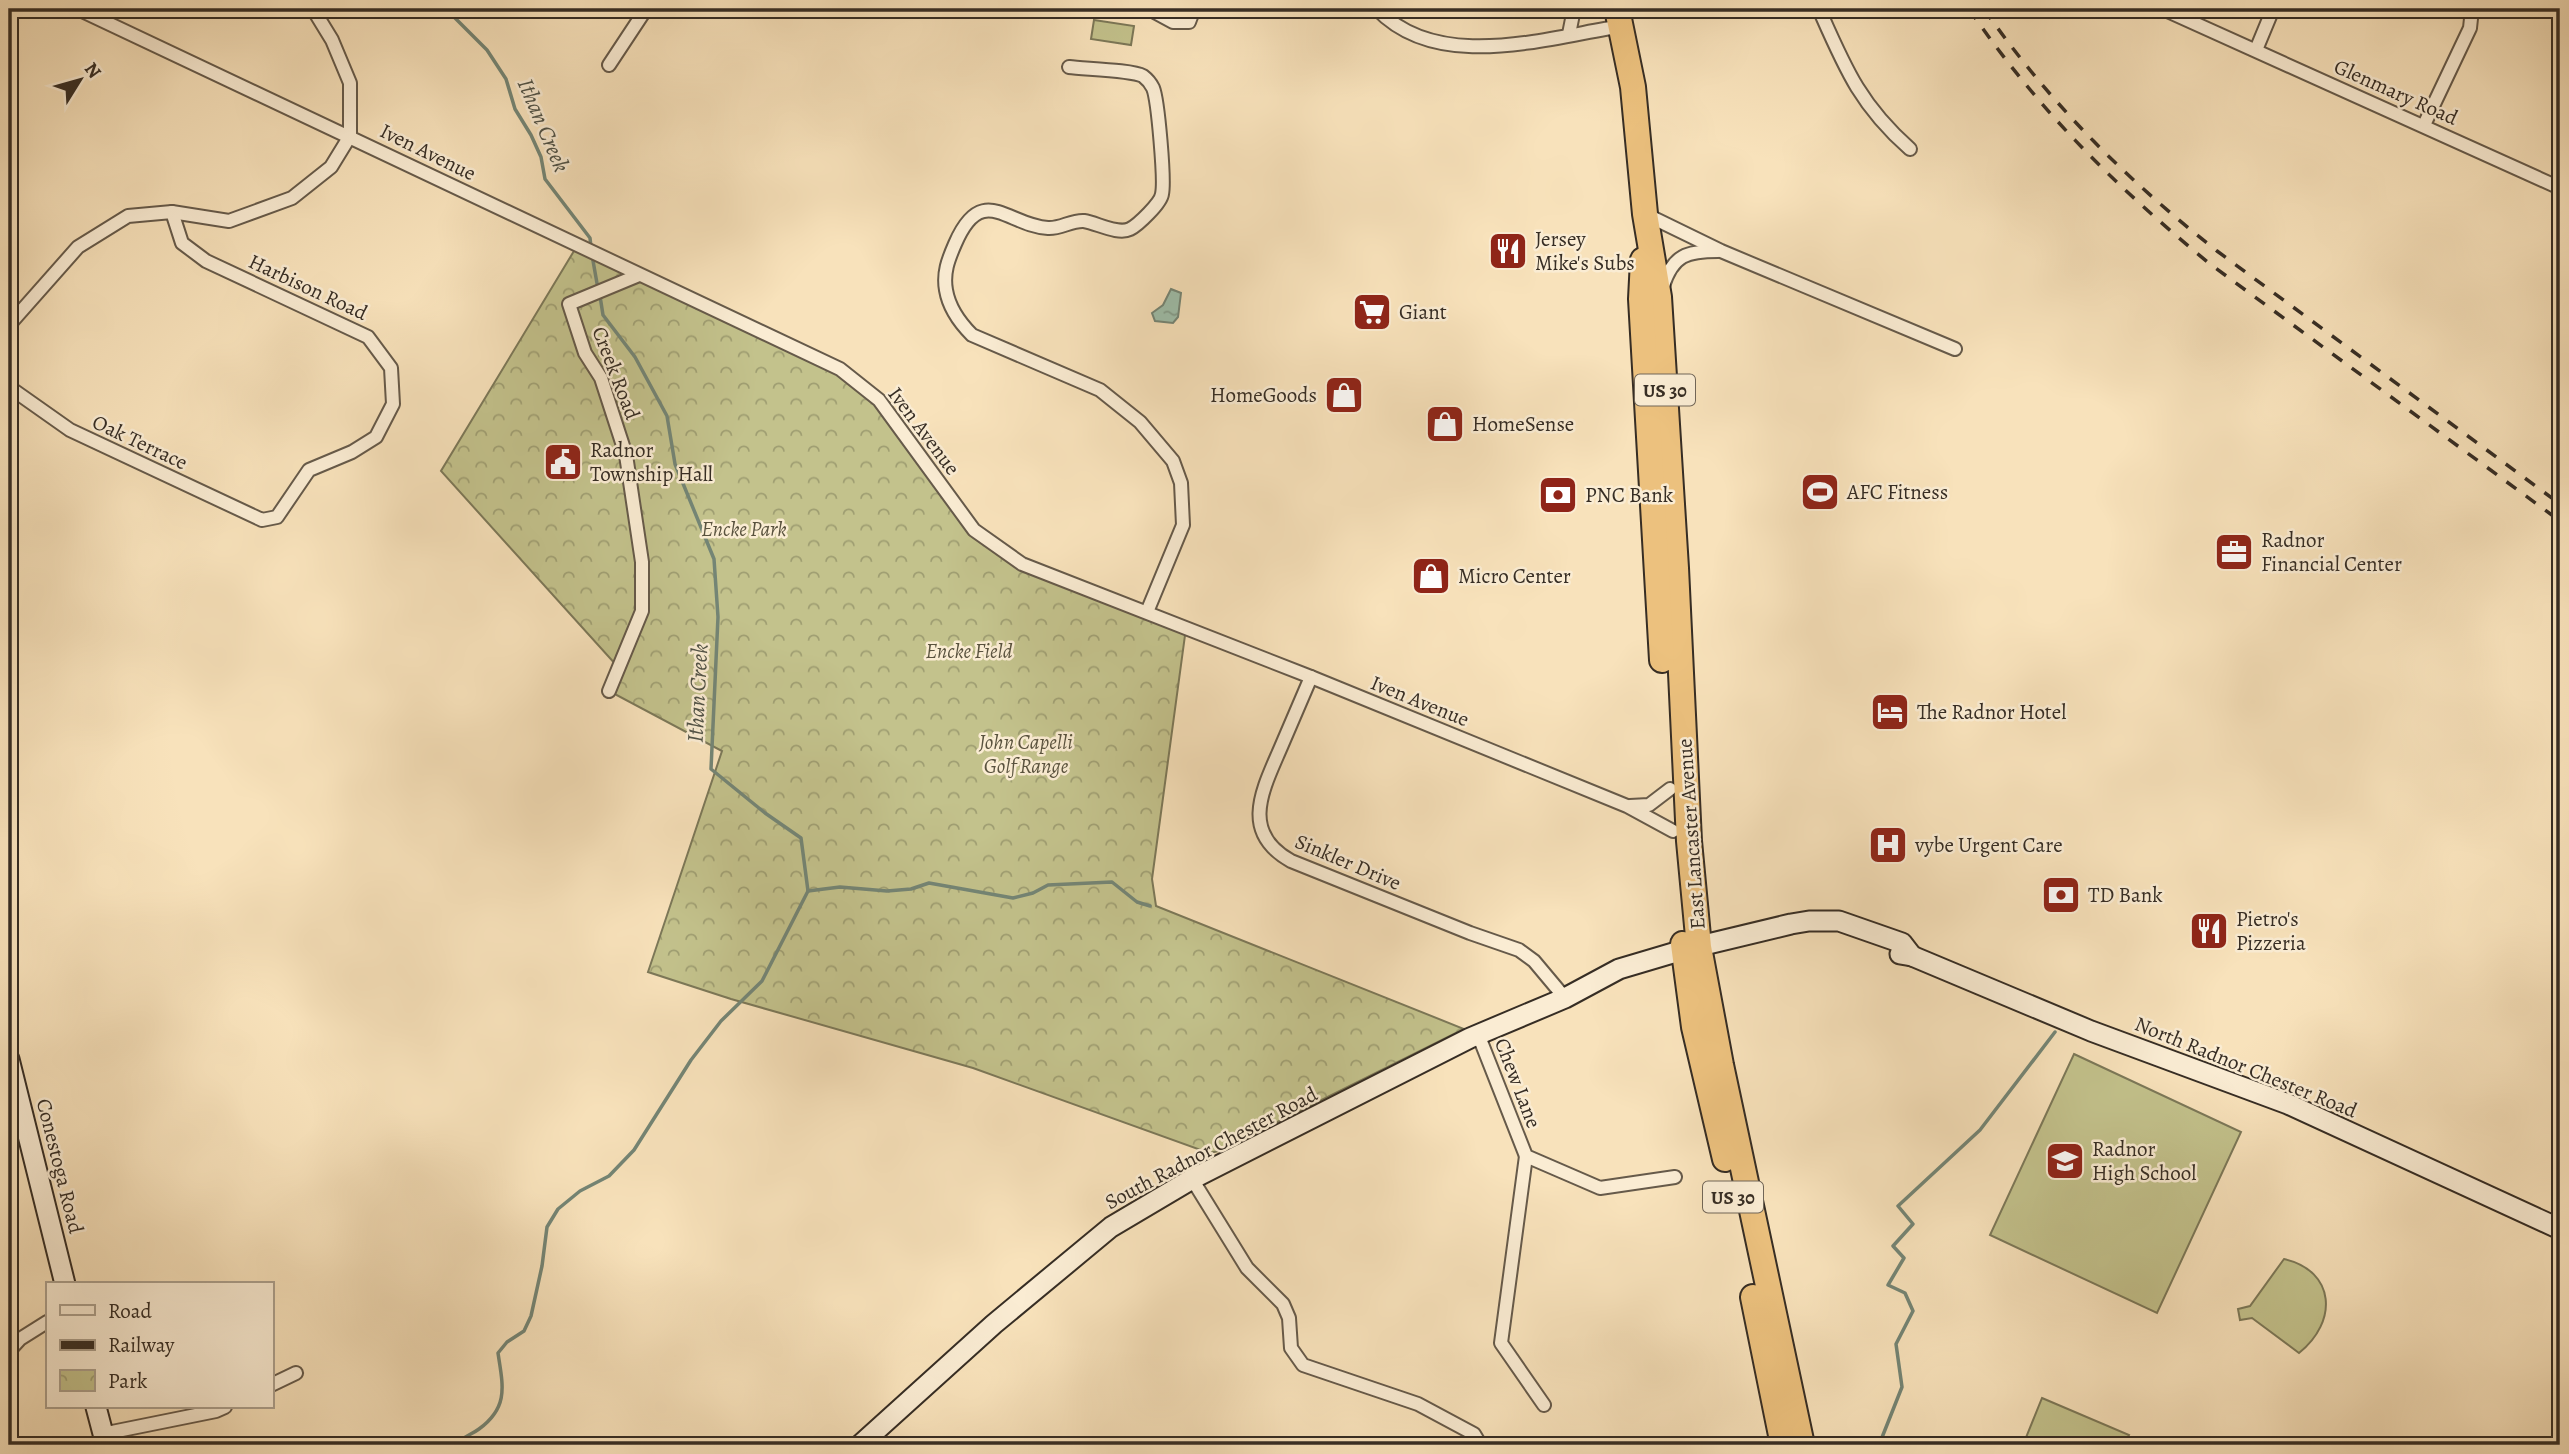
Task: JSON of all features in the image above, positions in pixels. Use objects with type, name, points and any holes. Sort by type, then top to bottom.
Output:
[{"type":"highway","name":"East Lancaster Avenue","points":[[1619,17],[1636,112],[1646,214],[1659,297],[1676,568],[1689,841],[1694,1027],[1730,1180],[1783,1445]]},
{"type":"highway","name":"East Lancaster Avenue","points":[[1646,214],[1641,299],[1673,831],[1691,948],[1721,1065],[1802,1445]]},
{"type":"main road","name":"North Radnor Chester Road","points":[[1478,1034],[1564,998],[1619,969],[1691,948],[1731,950],[1810,933],[1838,933],[1895,953],[1912,956],[2091,1031],[2288,1104],[2560,1229]]},
{"type":"main road","name":"South Radnor Chester Road","points":[[860,1445],[994,1324],[1111,1227],[1192,1179],[1478,1034]]},
{"type":"main road","name":"Conestoga Road","points":[[9,1059],[65,1282]]},
{"type":"main road","points":[[96,1408],[104,1440]]},
{"type":"street","name":"Iven Avenue","points":[[78,9],[840,369],[879,400],[974,530],[1023,565],[1311,677],[1627,806],[1673,831]]},
{"type":"street","points":[[9,325],[78,247],[128,216],[172,212],[229,221],[292,198],[331,167],[350,136],[350,83],[332,40],[313,9]]},
{"type":"street","points":[[609,65],[646,9]]},
{"type":"street","points":[[1150,9],[1173,22],[1189,22],[1194,9]]},
{"type":"street","points":[[1377,9],[1396,26],[1418,37],[1458,46],[1521,45],[1569,34],[1619,17]]},
{"type":"street","points":[[1569,34],[1574,9]]},
{"type":"street","points":[[1819,9],[1847,73],[1869,108],[1910,149]]},
{"type":"street","name":"Glenmary Road","points":[[2163,9],[2560,188]]},
{"type":"street","points":[[2256,50],[2273,9]]},
{"type":"street","points":[[2424,125],[2470,28],[2472,9]]},
{"type":"street","points":[[1069,67],[1140,74],[1154,89],[1162,175],[1160,198],[1135,226],[1122,231],[1082,221],[1049,229],[1001,212],[982,212],[961,229],[947,263],[945,284],[948,299],[958,320],[972,335],[1100,390],[1140,422],[1173,461],[1181,483],[1182,525],[1147,612]]},
{"type":"street","name":"Harbison Road","points":[[172,212],[182,243],[206,261],[368,337],[391,368],[393,404],[376,437],[352,452],[309,470],[277,517],[262,520]]},
{"type":"street","points":[[1646,214],[1721,251],[1955,349]]},
{"type":"street","points":[[1659,297],[1667,274],[1682,256],[1699,251],[1721,251]]},
{"type":"street","name":"Creek Road","points":[[609,691],[642,611],[642,562],[626,455],[601,378],[585,353],[569,304],[639,275]]},
{"type":"street","name":"Oak Terrace","points":[[9,387],[70,430],[262,520]]},
{"type":"street","name":"Sinkler Drive","points":[[1311,677],[1262,790],[1259,819],[1268,842],[1291,861],[1469,933],[1519,950],[1534,961],[1564,998]]},
{"type":"street","points":[[1627,806],[1649,805],[1670,789]]},
{"type":"street","name":"Chew Lane","points":[[1478,1034],[1526,1156],[1600,1188],[1675,1177]]},
{"type":"street","points":[[1526,1156],[1501,1343],[1544,1405]]},
{"type":"street","points":[[1192,1179],[1247,1268],[1283,1304],[1289,1318],[1291,1348],[1303,1365],[1418,1404],[1474,1434],[1480,1444]]},
{"type":"street","points":[[9,1351],[20,1339],[46,1323]]},
{"type":"street","points":[[273,1384],[296,1373]]},
{"type":"street","points":[[104,1440],[223,1408]]},
{"type":"green space","points":[[1094,20],[1134,26],[1131,45],[1091,39]]},
{"type":"green space","name":"Encke Park","points":[[577,246],[840,369],[879,400],[974,530],[1023,564],[1186,628],[1152,879],[1156,906],[1464,1029],[1219,1151],[1209,1153],[973,1068],[731,999],[648,972],[722,751],[609,691],[618,667],[441,471]]},
{"type":"green space","points":[[2074,1054],[2241,1132],[2157,1313],[1990,1235]]},
{"type":"green space","points":[[2284,1259],[2301,1265],[2314,1274],[2326,1299],[2320,1327],[2312,1341],[2299,1353],[2252,1318],[2240,1320],[2238,1309],[2250,1306]]},
{"type":"green space","points":[[2042,1398],[2129,1435],[2124,1445],[2023,1445]]},
{"type":"water","points":[[1171,289],[1181,293],[1178,317],[1173,323],[1155,321],[1152,313],[1163,305]]},
{"type":"waterway","name":"Ithan Creek","points":[[446,9],[487,50],[506,79],[515,109],[541,157],[545,179],[590,238],[591,247]]},
{"type":"waterway","name":"Ithan Creek","points":[[592,255],[598,289]]},
{"type":"waterway","name":"Ithan Creek","points":[[456,1445],[489,1421],[500,1404],[502,1386],[498,1353],[507,1342],[524,1331],[531,1316],[547,1227],[558,1209],[580,1191],[609,1176],[634,1150],[691,1060],[721,1021],[762,981],[808,891],[801,838],[711,769],[718,617],[714,559],[675,464],[667,416],[635,357],[603,315],[600,296]]},
{"type":"waterway","points":[[808,891],[840,887],[887,891],[911,889],[929,883],[1013,898],[1033,893],[1048,885],[1112,882],[1137,902],[1150,906]]},
{"type":"waterway","points":[[1879,1445],[1902,1387],[1896,1344],[1913,1311],[1905,1293],[1888,1285],[1904,1258],[1893,1246],[1913,1224],[1898,1206],[1980,1130],[2055,1032]]},
{"type":"railway","points":[[1969,9],[2051,114],[2110,175],[2175,235],[2210,264],[2560,521]]},
{"type":"railway","points":[[1984,9],[2063,109],[2121,168],[2184,224],[2560,504]]},
{"type":"place","name":"Jersey Mike's Subs","points":[[1508,251]]},
{"type":"place","name":"Giant","points":[[1372,312]]},
{"type":"place","name":"HomeGoods","points":[[1344,395]]},
{"type":"place","name":"HomeSense","points":[[1445,424]]},
{"type":"place","name":"Radnor Township Hall","points":[[563,462]]},
{"type":"place","name":"AFC Fitness","points":[[1820,492]]},
{"type":"place","name":"PNC Bank","points":[[1558,495]]},
{"type":"place","name":"Radnor Financial Center","points":[[2234,552]]},
{"type":"place","name":"Micro Center","points":[[1431,576]]},
{"type":"place","name":"The Radnor Hotel","points":[[1890,712]]},
{"type":"place","name":"vybe Urgent Care","points":[[1888,845]]},
{"type":"place","name":"TD Bank","points":[[2061,895]]},
{"type":"place","name":"Pietro's Pizzeria","points":[[2209,931]]},
{"type":"place","name":"Radnor High School","points":[[2065,1161]]},
{"type":"park label","name":"Encke Field","points":[[969,651]]},
{"type":"park label","name":"John Capelli Golf Range","points":[[1026,754]]}]
